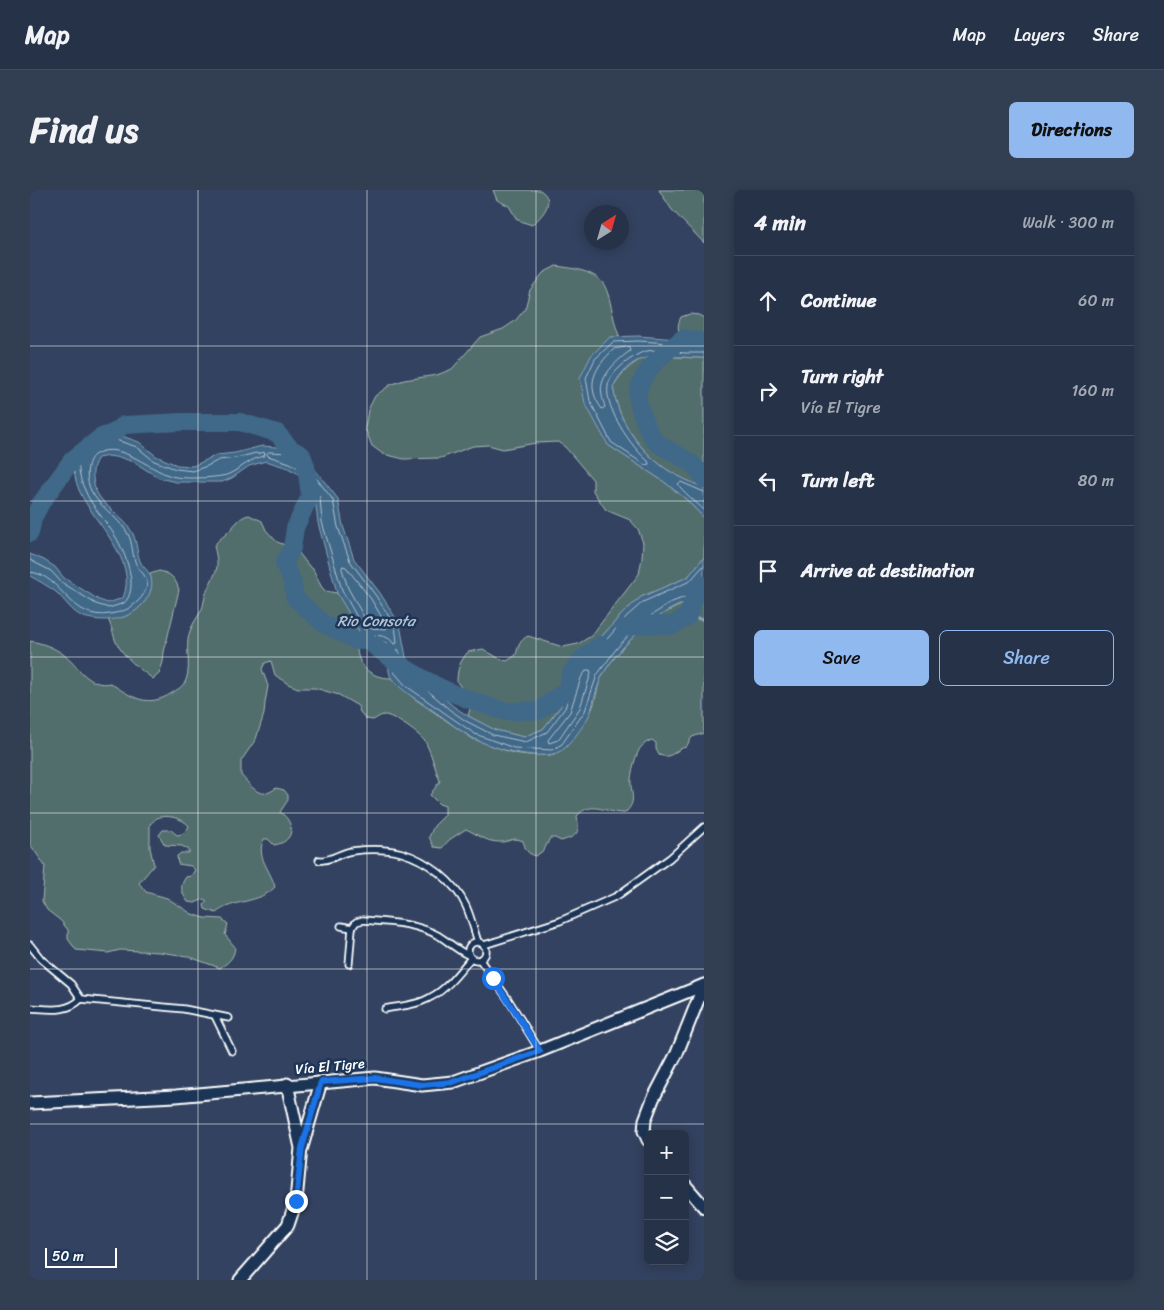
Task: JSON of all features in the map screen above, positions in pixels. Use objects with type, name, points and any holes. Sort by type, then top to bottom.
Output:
[{"type":"street","name":"Vía El Tigre","points":[[30,1103],[176,1096],[287,1084],[375,1078],[422,1085],[453,1082],[540,1051],[704,985]]},
{"type":"street","points":[[644,1130],[653,1099],[677,1053],[704,985]]},
{"type":"street","points":[[240,1280],[288,1225],[296,1201],[302,1148],[321,1082]]},
{"type":"street","points":[[287,1084],[302,1148]]},
{"type":"street","points":[[689,1189],[704,1206]]},
{"type":"lane","points":[[385,1009],[419,1002],[432,997],[444,988],[470,956],[469,946],[473,943],[481,944],[560,921],[617,896],[670,858],[704,826]]},
{"type":"lane","points":[[320,860],[325,861],[350,851],[382,850],[402,853],[427,864],[456,891],[465,905],[481,944],[486,950],[486,954],[480,960]]},
{"type":"lane","points":[[349,964],[352,928],[356,922],[363,920],[406,925],[438,936],[475,960],[480,960],[508,999],[540,1051]]},
{"type":"lane","points":[[341,926],[352,928]]},
{"type":"lane","points":[[30,946],[41,959],[71,984],[81,999]]},
{"type":"lane","points":[[30,1008],[66,1009],[74,1006],[81,999]]},
{"type":"lane","points":[[81,999],[184,1009],[230,1018]]},
{"type":"lane","points":[[215,1016],[232,1051]]},
{"type":"green space","points":[[493,190],[540,190],[545,194],[548,204],[540,217],[532,225],[516,218],[509,206],[497,200]]},
{"type":"green space","points":[[659,190],[704,190],[704,243],[672,210]]},
{"type":"green space","points":[[556,266],[591,274],[601,281],[607,291],[620,337],[610,337],[608,445],[663,481],[686,499],[704,518],[704,557],[688,577],[641,597],[623,613],[581,659],[571,673],[561,706],[543,729],[524,737],[495,730],[468,716],[472,701],[457,682],[458,669],[461,662],[468,652],[483,649],[507,661],[516,655],[523,639],[528,636],[563,647],[578,644],[591,636],[639,574],[643,543],[638,529],[630,520],[606,510],[593,491],[593,480],[559,442],[536,443],[503,449],[488,445],[473,446],[441,458],[404,459],[383,454],[372,446],[365,428],[368,410],[375,396],[390,385],[404,380],[437,375],[452,369],[480,337],[503,329],[515,321],[525,309],[530,290],[543,273]]},
{"type":"green space","points":[[690,314],[699,315],[704,318],[704,341],[683,338],[680,333],[678,325],[681,317]]},
{"type":"green space","points":[[646,356],[704,358],[704,488],[666,469],[656,461],[638,443],[619,411],[613,387],[627,369]]},
{"type":"green space","points":[[249,515],[262,521],[266,530],[277,542],[296,549],[313,569],[325,591],[337,593],[353,615],[357,625],[359,632],[357,652],[362,665],[366,669],[377,676],[391,678],[415,699],[473,739],[513,753],[553,755],[589,714],[601,678],[615,657],[640,630],[667,612],[704,594],[704,733],[692,737],[686,747],[667,756],[659,755],[656,743],[652,740],[644,744],[634,764],[631,780],[632,803],[625,813],[600,808],[588,808],[577,816],[578,830],[574,835],[561,841],[550,838],[544,850],[536,856],[527,851],[523,841],[513,839],[494,842],[466,829],[449,840],[442,848],[434,847],[429,837],[434,826],[445,815],[445,806],[439,804],[430,795],[440,781],[424,740],[394,718],[383,715],[373,720],[366,719],[358,706],[339,695],[315,688],[298,688],[288,684],[275,675],[271,661],[265,663],[262,669],[268,686],[264,714],[256,739],[241,761],[241,775],[253,788],[261,793],[270,792],[276,788],[284,790],[288,795],[288,800],[280,812],[289,821],[291,832],[286,840],[274,845],[268,839],[264,839],[261,852],[275,887],[261,896],[230,905],[216,913],[205,909],[204,905],[207,901],[204,899],[195,903],[188,902],[182,892],[182,884],[186,877],[191,876],[195,870],[191,866],[178,864],[177,856],[181,853],[189,853],[189,850],[182,846],[165,845],[159,835],[163,830],[171,830],[177,835],[181,834],[189,826],[179,819],[165,816],[157,818],[150,824],[150,848],[154,865],[139,883],[146,892],[167,898],[192,914],[205,918],[222,919],[228,924],[225,935],[235,947],[232,957],[220,968],[187,956],[159,952],[120,950],[108,953],[76,950],[68,939],[68,930],[61,921],[47,910],[42,901],[45,866],[30,844],[30,641],[47,646],[63,654],[90,679],[103,684],[110,683],[133,697],[147,701],[163,698],[172,693],[182,686],[188,674],[188,637],[202,609],[206,593],[216,571],[217,562],[214,546],[240,519]]},
{"type":"green space","points":[[159,571],[167,573],[172,577],[179,590],[163,662],[159,674],[153,679],[133,663],[119,648],[108,619],[126,616],[139,608],[147,598],[151,587],[150,574]]},
{"type":"water","points":[[638,336],[704,341],[704,358],[664,356],[641,359],[621,374],[613,387],[619,411],[625,423],[647,453],[671,472],[704,488],[704,518],[686,499],[663,481],[608,445],[585,403],[580,378],[591,356],[610,337]]},
{"type":"water","name":"Rio Consota","points":[[113,433],[139,442],[156,456],[177,465],[193,466],[217,455],[235,453],[262,446],[290,448],[302,455],[338,499],[343,526],[354,559],[380,593],[400,625],[406,657],[413,671],[453,706],[495,730],[524,737],[543,729],[561,706],[571,673],[581,659],[623,613],[641,597],[688,577],[704,557],[704,594],[663,614],[632,638],[607,668],[596,690],[587,720],[565,748],[557,753],[546,755],[533,755],[505,750],[466,734],[406,692],[392,679],[389,671],[387,643],[362,636],[337,593],[318,523],[315,499],[308,485],[297,473],[288,468],[266,461],[249,466],[232,478],[222,482],[176,482],[159,478],[134,462],[122,458],[108,456],[98,458],[94,465],[93,474],[96,491],[104,503],[125,522],[133,534],[140,560],[152,580],[149,595],[139,608],[124,617],[111,620],[90,619],[76,613],[56,592],[30,576],[30,554],[55,567],[64,578],[99,600],[108,603],[123,598],[126,584],[125,569],[120,555],[79,490],[72,460],[90,443]]},
{"type":"waterway","points":[[704,342],[683,338],[650,368],[641,383],[638,394],[644,420],[654,439],[659,444],[690,462],[704,479]]},
{"type":"waterway","points":[[30,533],[33,518],[41,503],[72,460],[101,437],[113,433],[124,425],[181,422],[240,422],[277,433],[290,448],[302,455],[306,466],[310,496],[295,528],[292,548],[284,564],[292,580],[295,598],[324,624],[357,641],[365,639],[392,659],[435,685],[466,699],[504,711],[539,711],[567,689],[571,673],[582,659],[600,645]]},
{"type":"waterway","points":[[625,628],[647,624],[672,626],[688,616],[693,600],[704,585]]},
{"type":"waterway","points":[[688,616],[704,620]]},
{"type":"route","points":[[296,1201],[302,1148],[321,1082],[375,1078],[422,1085],[453,1082],[540,1051],[493,978]]}]
